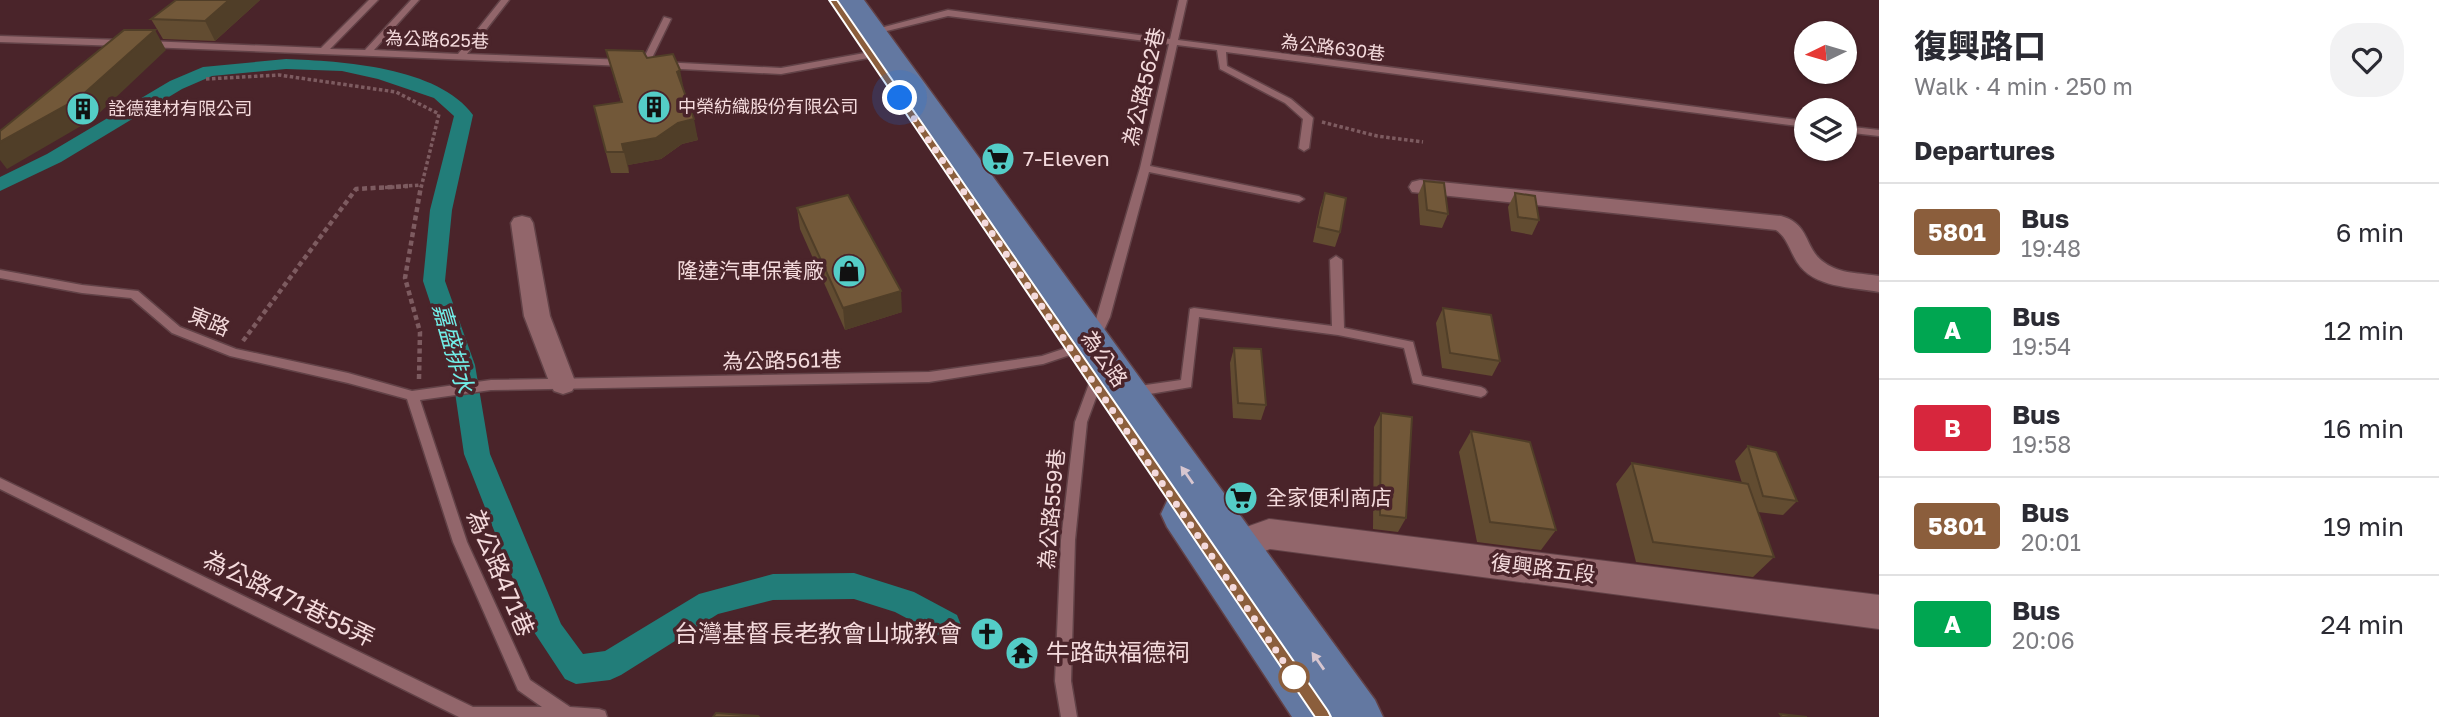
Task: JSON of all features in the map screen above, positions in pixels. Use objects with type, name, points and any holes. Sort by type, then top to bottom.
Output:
[{"type":"main road","name":"為公路","points":[[834,0],[868,35],[1223,550],[1322,717]]},
{"type":"main road","name":"為公路","points":[[1223,550],[1357,717]]},
{"type":"street","points":[[1420,187],[1781,223],[1789,226],[1797,237],[1803,256],[1819,270],[1879,284]]},
{"type":"street","points":[[522,223],[537,316],[563,384]]},
{"type":"street","name":"復興路五段","points":[[1223,550],[1269,534],[1879,612]]},
{"type":"lane","points":[[324,50],[374,0]]},
{"type":"lane","points":[[367,53],[415,0]]},
{"type":"lane","points":[[460,57],[505,0]]},
{"type":"lane","name":"為公路562巷","points":[[1097,368],[1104,317],[1145,169],[1183,0]]},
{"type":"lane","name":"為公路630巷","points":[[868,35],[948,13],[1794,122]]},
{"type":"lane","points":[[645,64],[667,19]]},
{"type":"lane","name":"為公路625巷","points":[[0,39],[324,50],[780,71],[868,35]]},
{"type":"lane","points":[[124,52],[135,43]]},
{"type":"lane","points":[[1221,49],[1223,67],[1288,101],[1308,118],[1304,148]]},
{"type":"lane","points":[[1857,130],[1879,133]]},
{"type":"lane","points":[[1145,169],[1299,199]]},
{"type":"lane","points":[[1336,260],[1338,331],[1409,345],[1417,380],[1480,392]]},
{"type":"lane","name":"東路","points":[[0,274],[82,289],[134,294],[176,330],[234,353],[348,378],[412,396]]},
{"type":"lane","name":"為公路561巷","points":[[412,396],[485,386],[929,377],[1043,360],[1187,384],[1194,312],[1338,331]]},
{"type":"lane","name":"為公路559巷","points":[[1069,717],[1063,681],[1068,540],[1081,422],[1097,368]]},
{"type":"lane","name":"為公路471巷","points":[[412,396],[460,542],[524,685],[567,715]]},
{"type":"lane","name":"為公路471巷55弄","points":[[0,482],[472,715],[567,715]]},
{"type":"lane","points":[[567,715],[599,717]]},
{"type":"path","points":[[206,79],[279,75],[396,92],[439,114],[421,185],[405,278],[420,332],[421,373],[412,396]]},
{"type":"path","points":[[1308,118],[1377,136],[1423,142]]},
{"type":"path","points":[[234,353],[356,189],[421,185]]},
{"type":"building","points":[[176,0],[229,0],[205,21],[151,19]]},
{"type":"building","points":[[124,30],[155,30],[79,98],[0,142],[0,131]]},
{"type":"building","name":"中榮紡織股份有限公司","points":[[606,50],[643,51],[647,58],[673,54],[694,119],[678,123],[656,138],[622,144],[624,152],[606,152],[594,106],[622,102]]},
{"type":"building","points":[[1424,181],[1444,183],[1448,214],[1427,210]]},
{"type":"building","points":[[1325,193],[1346,198],[1340,232],[1318,227]]},
{"type":"building","points":[[1515,193],[1535,196],[1539,220],[1518,217]]},
{"type":"building","name":"隆達汽車保養廠","points":[[848,195],[901,291],[843,308],[797,208]]},
{"type":"building","points":[[1443,308],[1491,315],[1500,361],[1450,353]]},
{"type":"building","points":[[1234,348],[1261,349],[1266,405],[1238,403]]},
{"type":"building","points":[[1381,413],[1412,417],[1406,518],[1380,515]]},
{"type":"building","points":[[1471,431],[1530,442],[1556,530],[1490,522]]},
{"type":"building","points":[[1748,446],[1776,452],[1797,501],[1763,496]]},
{"type":"building","points":[[1632,463],[1748,484],[1774,557],[1653,542]]},
{"type":"building","points":[[716,713],[758,716],[759,717],[713,717]]},
{"type":"building","points":[[1780,714],[1807,717],[1782,717]]},
{"type":"waterway","name":"嘉盛排水","points":[[0,185],[54,158],[176,85],[209,71],[286,64],[342,66],[382,74],[441,94],[464,115],[441,210],[434,281],[463,365],[477,454],[549,632],[576,669],[610,665],[710,603],[773,587],[854,586],[903,601],[946,625]]},
{"type":"bus line","name":"5801","points":[[833,0],[1322,717]]},
{"type":"place","name":"中榮紡織股份有限公司","points":[[654,107]]},
{"type":"place","name":"詮德建材有限公司","points":[[83,109]]},
{"type":"place","name":"7-Eleven","points":[[998,159]]},
{"type":"place","name":"隆達汽車保養廠","points":[[849,271]]},
{"type":"place","name":"全家便利商店","points":[[1241,498]]},
{"type":"place","name":"台灣基督長老教會山城教會","points":[[987,634]]},
{"type":"place","name":"牛路缺福德祠","points":[[1022,653]]},
{"type":"route","points":[[900,98],[1294,677]]}]
